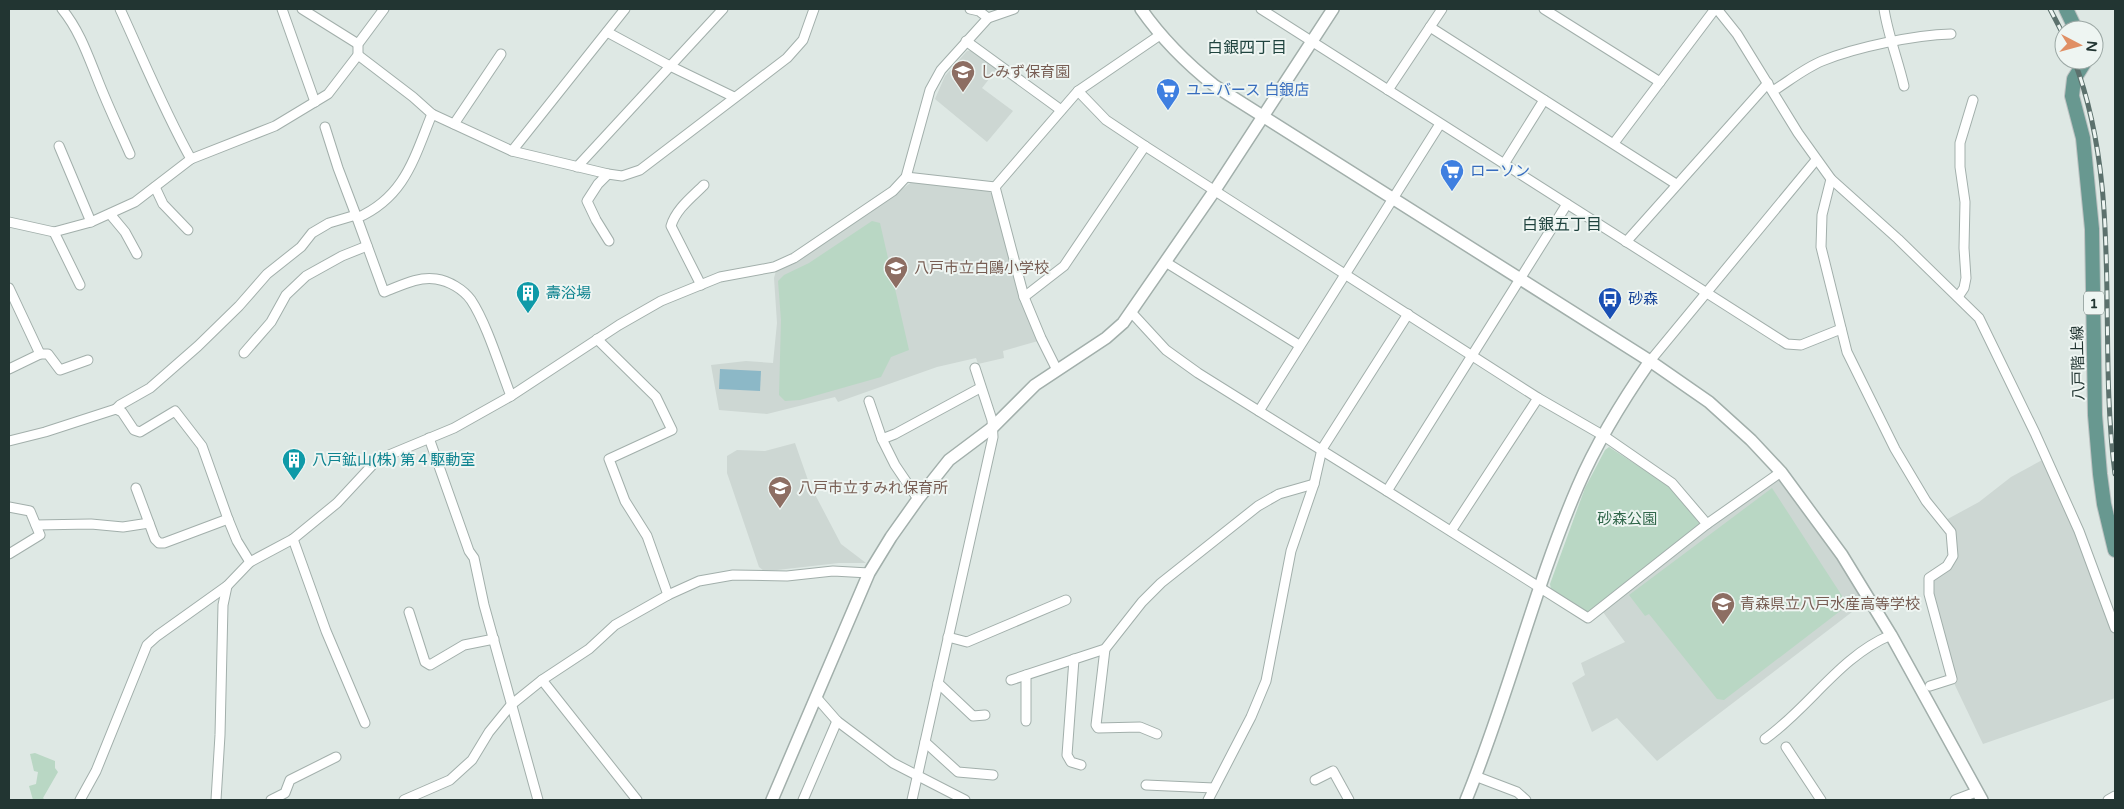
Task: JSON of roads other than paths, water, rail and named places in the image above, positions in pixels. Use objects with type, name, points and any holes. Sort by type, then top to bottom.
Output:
[{"type":"main road","name":"八戸階上線","points":[[2080,70],[2074,79],[2072,96],[2083,138],[2092,229],[2095,415],[2104,504],[2115,550]]},
{"type":"street","points":[[62,9],[73,24],[88,52],[97,79],[130,154]]},
{"type":"street","points":[[120,9],[174,128],[191,159]]},
{"type":"street","points":[[282,9],[315,102]]},
{"type":"street","points":[[302,9],[358,44]]},
{"type":"street","points":[[9,222],[33,229],[54,232],[91,222],[135,202],[191,159],[275,126],[328,94],[358,55],[358,44],[384,9]]},
{"type":"street","points":[[512,151],[625,9]]},
{"type":"street","points":[[576,167],[723,9]]},
{"type":"street","points":[[358,55],[432,114],[512,151],[622,176],[640,170],[787,58],[803,40],[814,9]]},
{"type":"street","points":[[80,800],[96,771],[146,645],[228,586],[250,562],[293,539],[337,503],[377,460],[454,428],[511,396],[597,338],[662,301],[720,278],[774,268],[794,258],[893,191],[906,177],[930,90],[941,70],[988,18],[1014,9]]},
{"type":"street","points":[[1141,9],[1160,35],[1189,65],[1215,86],[1650,361],[1709,402],[1751,440],[1781,472],[1842,555],[1891,635],[1979,796],[1956,800]]},
{"type":"street","points":[[1261,9],[1786,344],[1801,345],[1841,329]]},
{"type":"street","points":[[772,800],[869,573],[890,537],[949,460],[993,427],[1035,385],[1106,338],[1124,323],[1215,190],[1333,9]]},
{"type":"street","points":[[1388,90],[1442,9]]},
{"type":"street","points":[[1544,9],[1660,82]]},
{"type":"street","points":[[1614,143],[1716,9],[1737,34],[1816,160],[1831,179],[1958,297],[1978,318],[2035,433],[2079,531],[2115,628]]},
{"type":"street","points":[[1884,9],[1891,43],[1895,49],[1904,86]]},
{"type":"street","points":[[976,10],[988,18]]},
{"type":"street","points":[[1430,27],[1676,184]]},
{"type":"street","points":[[607,32],[670,66],[734,97]]},
{"type":"street","points":[[1773,92],[1822,61],[1856,50],[1935,34],[1951,34]]},
{"type":"street","points":[[995,187],[1078,91],[1160,35]]},
{"type":"street","points":[[966,41],[1061,110]]},
{"type":"street","points":[[454,124],[501,54]]},
{"type":"street","points":[[1626,242],[1768,83]]},
{"type":"street","points":[[1078,91],[1106,120],[1145,146],[1538,398],[1604,436],[1672,483],[1707,524]]},
{"type":"street","points":[[1504,164],[1544,100]]},
{"type":"street","points":[[1958,297],[1964,288],[1966,278],[1964,248],[1965,202],[1960,167],[1960,143],[1973,100]]},
{"type":"street","points":[[9,441],[45,432],[116,409],[150,388],[198,346],[239,306],[267,274],[301,246],[312,233],[328,223],[372,211],[406,178],[432,114]]},
{"type":"street","points":[[1259,411],[1440,124]]},
{"type":"street","points":[[325,127],[338,168],[384,292],[415,280],[434,278],[449,282],[460,289],[470,300],[479,316],[511,396]]},
{"type":"street","points":[[59,146],[91,222]]},
{"type":"street","points":[[1024,297],[1064,266],[1145,146]]},
{"type":"street","points":[[1466,800],[1540,589],[1579,485],[1604,436],[1650,361],[1705,292],[1816,160]]},
{"type":"street","points":[[608,174],[598,184],[587,201],[609,240]]},
{"type":"street","points":[[906,177],[995,187]]},
{"type":"street","points":[[1831,179],[1822,215],[1821,247],[1847,352],[1895,449],[1926,501],[1951,532],[1953,556],[1947,566],[1929,578],[1929,594],[1952,679],[1930,686]]},
{"type":"street","points":[[701,285],[671,226],[673,218],[681,208],[704,185]]},
{"type":"street","points":[[155,187],[163,204],[188,230]]},
{"type":"street","points":[[995,187],[1024,297],[1057,370]]},
{"type":"street","points":[[1387,491],[1567,204]]},
{"type":"street","points":[[110,214],[125,232],[137,254]]},
{"type":"street","points":[[54,232],[80,285]]},
{"type":"street","points":[[244,353],[271,322],[286,295],[306,276],[342,256],[367,246]]},
{"type":"street","points":[[1166,263],[1299,346]]},
{"type":"street","points":[[9,288],[40,354]]},
{"type":"street","points":[[1132,312],[1166,350],[1198,373],[1588,618],[1707,524],[1781,472]]},
{"type":"street","points":[[1208,800],[1251,717],[1266,681],[1291,551],[1314,484],[1322,450],[1408,314]]},
{"type":"street","points":[[597,338],[656,397],[672,430],[609,459],[625,502],[647,536],[668,595]]},
{"type":"street","points":[[9,368],[40,354],[48,354],[60,370],[88,360]]},
{"type":"street","points":[[912,800],[993,437],[993,427],[975,368]]},
{"type":"street","points":[[882,439],[980,388]]},
{"type":"street","points":[[1451,531],[1538,398]]},
{"type":"street","points":[[869,401],[882,439],[895,465],[918,499]]},
{"type":"street","points":[[116,409],[122,412],[134,430],[140,432],[176,411],[202,446],[228,519],[237,540],[250,562]]},
{"type":"street","points":[[429,438],[468,551],[474,558],[511,705],[538,800]]},
{"type":"street","points":[[1158,734],[1140,727],[1098,728],[1096,725],[1104,650],[1142,602],[1161,583],[1258,506],[1279,494],[1314,484]]},
{"type":"street","points":[[136,488],[148,523],[155,539],[159,543],[164,543],[228,519]]},
{"type":"street","points":[[9,508],[30,511],[40,535],[9,554]]},
{"type":"street","points":[[36,525],[91,524],[123,527],[148,523]]},
{"type":"street","points":[[293,539],[326,631],[366,723]]},
{"type":"street","points":[[404,800],[450,780],[472,760],[489,732],[511,705],[542,680],[589,649],[621,621],[668,595],[699,581],[733,575],[787,576],[834,570],[869,573]]},
{"type":"street","points":[[216,800],[220,735],[223,605],[228,586]]},
{"type":"street","points":[[948,637],[967,642],[1066,600]]},
{"type":"street","points":[[409,612],[425,662],[430,665],[464,645],[494,639]]},
{"type":"street","points":[[1765,739],[1780,728],[1835,674],[1879,640],[1891,635]]},
{"type":"street","points":[[1011,680],[1104,650]]},
{"type":"street","points":[[1074,659],[1067,755],[1071,762],[1081,765]]},
{"type":"street","points":[[1026,675],[1026,721]]},
{"type":"street","points":[[542,680],[637,800]]},
{"type":"street","points":[[938,683],[973,716],[985,715]]},
{"type":"street","points":[[816,697],[837,721],[893,763],[965,800]]},
{"type":"street","points":[[803,800],[837,721]]},
{"type":"street","points":[[925,742],[958,772],[993,775]]},
{"type":"street","points":[[1786,747],[1821,800]]},
{"type":"street","points":[[271,800],[285,793],[290,780],[336,757]]},
{"type":"street","points":[[1314,780],[1334,771],[1349,800]]},
{"type":"street","points":[[1475,776],[1517,792],[1526,800]]},
{"type":"street","points":[[1146,785],[1214,788]]},
{"type":"street","points":[[2108,800],[2115,796]]},
{"type":"water","points":[[720,369],[761,371],[760,391],[719,389]]},
{"type":"railway","points":[[2050,9],[2056,20]]},
{"type":"railway","points":[[2077,70],[2089,110],[2099,161],[2104,212],[2110,422],[2115,474]]},
{"type":"place","name":"しみず保育園","points":[[963,93]]},
{"type":"place","name":"ユニバース 白銀店","points":[[1168,111]]},
{"type":"place","name":"ローソン","points":[[1452,192]]},
{"type":"place","name":"八戸市立白鷗小学校","points":[[896,289]]},
{"type":"place","name":"壽浴場","points":[[528,314]]},
{"type":"place","name":"砂森","points":[[1610,320]]},
{"type":"place","name":"八戸鉱山(株) 第４駆動室","points":[[294,481]]},
{"type":"place","name":"八戸市立すみれ保育所","points":[[780,509]]},
{"type":"place","name":"青森県立八戸水産高等学校","points":[[1723,625]]},
{"type":"district","name":"白銀四丁目","points":[[1247,47]]},
{"type":"district","name":"白銀五丁目","points":[[1562,224]]},
{"type":"park label","name":"砂森公園","points":[[1627,519]]}]
